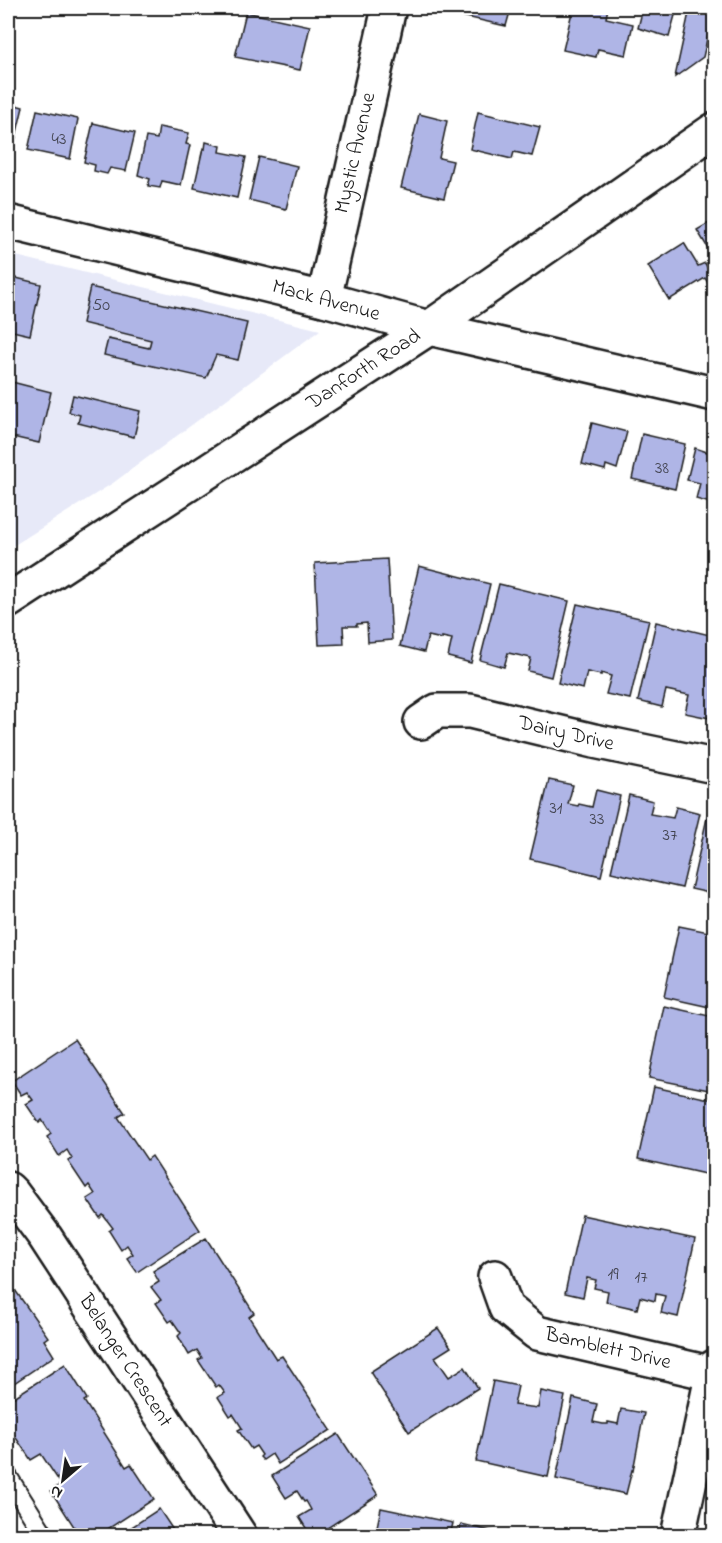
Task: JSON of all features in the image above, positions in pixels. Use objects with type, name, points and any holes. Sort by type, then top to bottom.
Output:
[{"type":"street","name":"Mystic Avenue","points":[[324,299],[389,8]]},
{"type":"street","name":"Danforth Road","points":[[8,601],[429,328],[714,130]]},
{"type":"street","name":"Mack Avenue","points":[[8,222],[324,299],[429,328],[714,393]]},
{"type":"street","name":"Dairy Drive","points":[[421,722],[437,711],[470,711],[594,741],[714,766]]},
{"type":"street","name":"Belanger Crescent","points":[[8,1189],[45,1237],[240,1536]]},
{"type":"street","name":"Bamblett Drive","points":[[495,1277],[506,1308],[537,1333],[714,1372]]},
{"type":"street","points":[[678,1536],[714,1372]]},
{"type":"lane","points":[[8,1477],[45,1536]]},
{"type":"shaded area","points":[[8,254],[320,330],[113,483],[8,549]]},
{"type":"building","points":[[455,8],[511,8],[506,26],[453,14]]},
{"type":"building","points":[[573,8],[608,8],[606,18],[633,24],[626,55],[598,49],[596,57],[563,50]]},
{"type":"building","points":[[643,8],[677,8],[669,37],[638,28]]},
{"type":"building","points":[[690,8],[714,9],[703,57],[675,77]]},
{"type":"building","points":[[246,12],[310,26],[300,70],[235,57]]},
{"type":"building","points":[[8,103],[23,107],[14,145],[8,144]]},
{"type":"building","points":[[37,110],[78,119],[70,159],[28,150]]},
{"type":"building","points":[[478,112],[540,127],[532,156],[514,152],[512,159],[470,149]]},
{"type":"building","points":[[419,114],[447,121],[439,158],[453,161],[444,198],[401,188]]},
{"type":"building","points":[[93,123],[135,133],[126,171],[110,168],[107,174],[94,171],[95,165],[84,162]]},
{"type":"building","points":[[159,127],[189,133],[186,144],[190,145],[181,185],[162,181],[160,188],[148,186],[150,179],[138,175],[146,137],[157,139]]},
{"type":"building","points":[[206,142],[221,146],[220,152],[246,157],[237,198],[194,188]]},
{"type":"building","points":[[259,157],[297,166],[286,209],[249,200]]},
{"type":"building","points":[[714,220],[714,258],[697,230]]},
{"type":"building","points":[[684,243],[698,266],[705,263],[714,282],[709,285],[705,278],[669,300],[648,266]]},
{"type":"building","points":[[8,276],[41,284],[30,335],[8,330]]},
{"type":"building","points":[[90,287],[247,323],[238,360],[216,355],[206,378],[104,355],[108,339],[149,348],[151,340],[82,323]]},
{"type":"building","points":[[8,381],[51,392],[39,443],[8,436]]},
{"type":"building","points":[[73,395],[140,411],[134,437],[78,423],[80,415],[69,412]]},
{"type":"building","points":[[592,423],[627,432],[617,469],[606,465],[605,470],[582,464]]},
{"type":"building","points":[[642,434],[685,444],[675,489],[632,479]]},
{"type":"building","points":[[709,446],[714,447],[714,504],[696,499],[700,483],[687,480],[695,448],[707,452]]},
{"type":"building","points":[[387,559],[392,640],[368,642],[367,623],[343,626],[344,644],[319,645],[315,563]]},
{"type":"building","points":[[419,566],[490,584],[471,663],[448,657],[452,639],[428,636],[424,652],[400,646]]},
{"type":"building","points":[[499,584],[569,601],[551,677],[528,671],[531,658],[508,653],[504,667],[480,660]]},
{"type":"building","points":[[577,604],[649,620],[630,699],[606,694],[611,676],[601,673],[601,675],[587,672],[583,689],[558,683]]},
{"type":"building","points":[[656,622],[714,636],[714,698],[710,718],[685,713],[689,695],[666,690],[662,707],[638,701]]},
{"type":"building","points":[[549,780],[573,785],[568,804],[592,807],[596,790],[620,796],[601,876],[530,859]]},
{"type":"building","points":[[629,795],[653,801],[650,814],[673,818],[676,807],[700,813],[682,888],[611,872]]},
{"type":"building","points":[[709,809],[714,811],[714,894],[691,889]]},
{"type":"building","points":[[679,926],[714,933],[714,1008],[664,997]]},
{"type":"building","points":[[664,1006],[714,1017],[714,1091],[649,1078]]},
{"type":"building","points":[[75,1039],[125,1113],[118,1117],[147,1160],[152,1156],[200,1230],[137,1272],[127,1258],[133,1254],[127,1245],[121,1250],[109,1231],[113,1228],[103,1215],[100,1218],[87,1199],[95,1194],[89,1185],[86,1188],[68,1161],[72,1159],[67,1150],[59,1156],[47,1137],[51,1134],[42,1120],[39,1123],[26,1104],[33,1100],[27,1092],[21,1095],[12,1081]]},
{"type":"building","points":[[654,1087],[714,1100],[714,1126],[711,1125],[708,1144],[714,1145],[714,1176],[638,1159]]},
{"type":"building","points":[[582,1215],[695,1239],[678,1317],[661,1313],[665,1296],[656,1294],[655,1301],[640,1297],[637,1309],[606,1302],[608,1291],[594,1288],[596,1280],[587,1278],[583,1297],[565,1293]]},
{"type":"building","points":[[206,1238],[254,1313],[249,1317],[276,1359],[282,1356],[331,1430],[278,1464],[272,1454],[263,1460],[256,1446],[251,1449],[238,1430],[242,1428],[233,1414],[230,1416],[218,1397],[225,1393],[219,1385],[216,1387],[198,1360],[202,1358],[197,1350],[189,1355],[178,1336],[181,1333],[172,1320],[169,1322],[156,1303],[161,1300],[151,1287],[159,1282],[153,1271]]},
{"type":"building","points":[[8,1280],[48,1337],[44,1340],[54,1356],[8,1387]]},
{"type":"building","points":[[438,1328],[451,1347],[435,1357],[449,1377],[465,1367],[478,1388],[409,1432],[370,1372]]},
{"type":"building","points":[[65,1364],[87,1399],[84,1401],[126,1467],[131,1464],[154,1499],[97,1536],[80,1536],[51,1491],[61,1484],[41,1454],[31,1460],[8,1426],[8,1401]]},
{"type":"building","points":[[493,1381],[518,1386],[514,1405],[538,1408],[541,1391],[565,1396],[548,1477],[476,1461]]},
{"type":"building","points":[[573,1398],[597,1404],[593,1422],[618,1424],[621,1409],[644,1413],[633,1471],[626,1494],[556,1479]]},
{"type":"building","points":[[338,1434],[378,1495],[315,1536],[311,1536],[299,1517],[311,1510],[306,1501],[304,1502],[297,1491],[286,1498],[272,1476]]},
{"type":"building","points":[[381,1508],[453,1523],[450,1536],[375,1536]]},
{"type":"building","points":[[159,1509],[177,1536],[118,1536]]},
{"type":"building","points":[[461,1524],[512,1536],[459,1536]]}]
